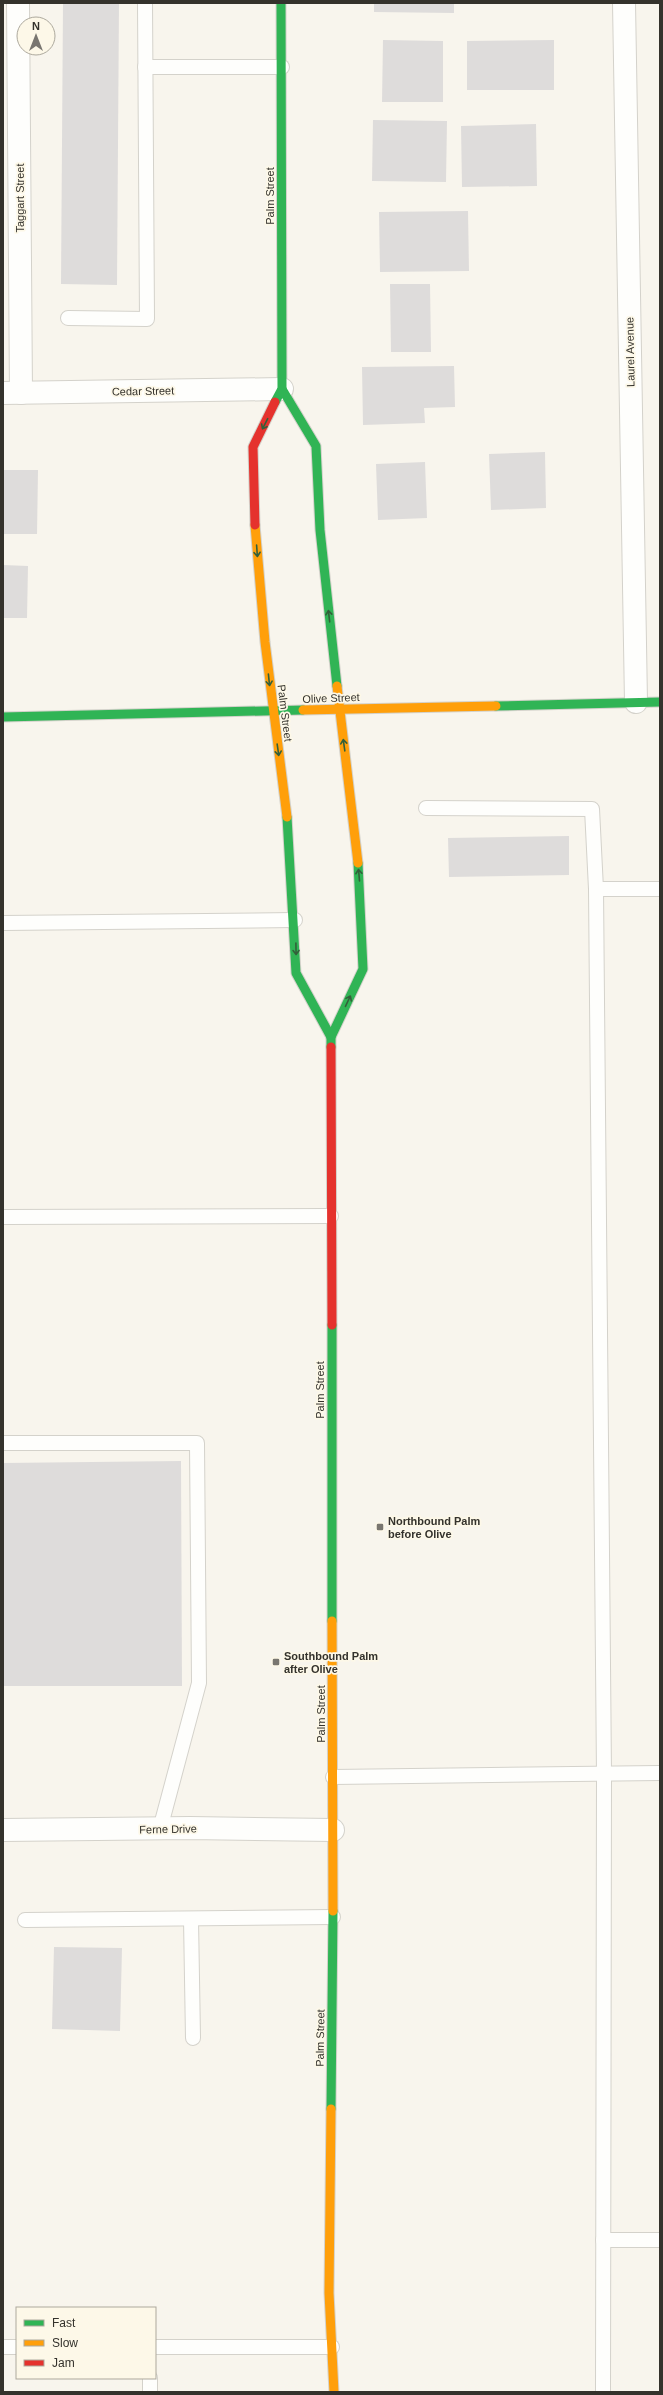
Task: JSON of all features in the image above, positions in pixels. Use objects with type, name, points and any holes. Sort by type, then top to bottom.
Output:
[{"type":"main road","name":"Palm Street","points":[[281,3],[282,389],[253,447],[255,524],[273,711],[290,839],[295,920],[296,973],[331,1037]]},
{"type":"main road","name":"Palm Street","points":[[282,389],[316,446],[320,530],[360,878],[363,969],[331,1037],[333,1917],[329,2294],[334,2392]]},
{"type":"main road","name":"Olive Street","points":[[3,717],[660,702]]},
{"type":"street","name":"Taggart Street","points":[[12,393],[18,3]]},
{"type":"street","name":"Laurel Avenue","points":[[624,3],[636,702]]},
{"type":"street","name":"Cedar Street","points":[[12,393],[282,389]]},
{"type":"street","name":"Ferne Drive","points":[[3,1830],[333,1830]]},
{"type":"lane","points":[[68,318],[147,319],[145,3]]},
{"type":"lane","points":[[145,67],[282,67]]},
{"type":"lane","points":[[426,808],[592,809],[596,889],[604,1774],[603,2392]]},
{"type":"lane","points":[[596,889],[660,889]]},
{"type":"lane","points":[[3,923],[295,920]]},
{"type":"lane","points":[[3,1217],[331,1216]]},
{"type":"lane","points":[[3,1443],[197,1443],[199,1683],[160,1829]]},
{"type":"lane","points":[[333,1777],[660,1773]]},
{"type":"lane","points":[[25,1920],[333,1917]]},
{"type":"lane","points":[[191,1918],[192,2038]]},
{"type":"lane","points":[[603,2240],[660,2240]]},
{"type":"lane","points":[[3,2347],[16,2347]]},
{"type":"lane","points":[[156,2347],[332,2347]]},
{"type":"lane","points":[[150,2379],[150,2392]]},
{"type":"building","points":[[63,3],[119,3],[117,285],[61,284]]},
{"type":"building","points":[[374,3],[454,3],[454,13],[374,12]]},
{"type":"building","points":[[383,40],[443,41],[443,102],[382,102]]},
{"type":"building","points":[[554,40],[554,90],[467,90],[467,41]]},
{"type":"building","points":[[373,120],[447,121],[446,182],[372,181]]},
{"type":"building","points":[[536,124],[537,186],[462,187],[461,126]]},
{"type":"building","points":[[468,211],[469,271],[380,272],[379,212]]},
{"type":"building","points":[[390,284],[430,284],[431,352],[391,352]]},
{"type":"building","points":[[454,366],[455,407],[424,408],[425,423],[363,425],[362,367]]},
{"type":"building","points":[[545,452],[546,508],[491,510],[489,454]]},
{"type":"building","points":[[425,462],[427,518],[378,520],[376,464]]},
{"type":"building","points":[[3,470],[38,470],[37,534],[3,534]]},
{"type":"building","points":[[3,565],[28,566],[27,618],[3,618]]},
{"type":"building","points":[[569,836],[569,875],[449,877],[448,838]]},
{"type":"building","points":[[181,1461],[182,1686],[3,1686],[3,1463]]},
{"type":"building","points":[[54,1947],[122,1948],[120,2031],[52,2029]]},
{"type":"traffic: fast","points":[[275,402],[282,389],[281,3]]},
{"type":"traffic: fast","points":[[282,389],[316,446],[320,530],[337,686]]},
{"type":"traffic: fast","points":[[496,706],[660,702]]},
{"type":"traffic: fast","points":[[3,717],[303,710]]},
{"type":"traffic: fast","points":[[287,817],[296,973],[331,1037]]},
{"type":"traffic: fast","points":[[331,1047],[331,1037],[363,969],[358,863]]},
{"type":"traffic: fast","points":[[332,1325],[332,1621]]},
{"type":"traffic: fast","points":[[331,2109],[333,1911]]},
{"type":"traffic: slow","points":[[255,525],[265,642],[287,817]]},
{"type":"traffic: slow","points":[[337,686],[358,863]]},
{"type":"traffic: slow","points":[[303,710],[496,706]]},
{"type":"traffic: slow","points":[[332,1621],[333,1911]]},
{"type":"traffic: slow","points":[[331,2109],[329,2293],[334,2392]]},
{"type":"traffic: jam","points":[[255,525],[253,447],[275,402]]},
{"type":"traffic: jam","points":[[331,1047],[332,1325]]},
{"type":"place","name":"Northbound Palm before Olive","points":[[380,1527]]},
{"type":"place","name":"Southbound Palm after Olive","points":[[276,1662]]}]
